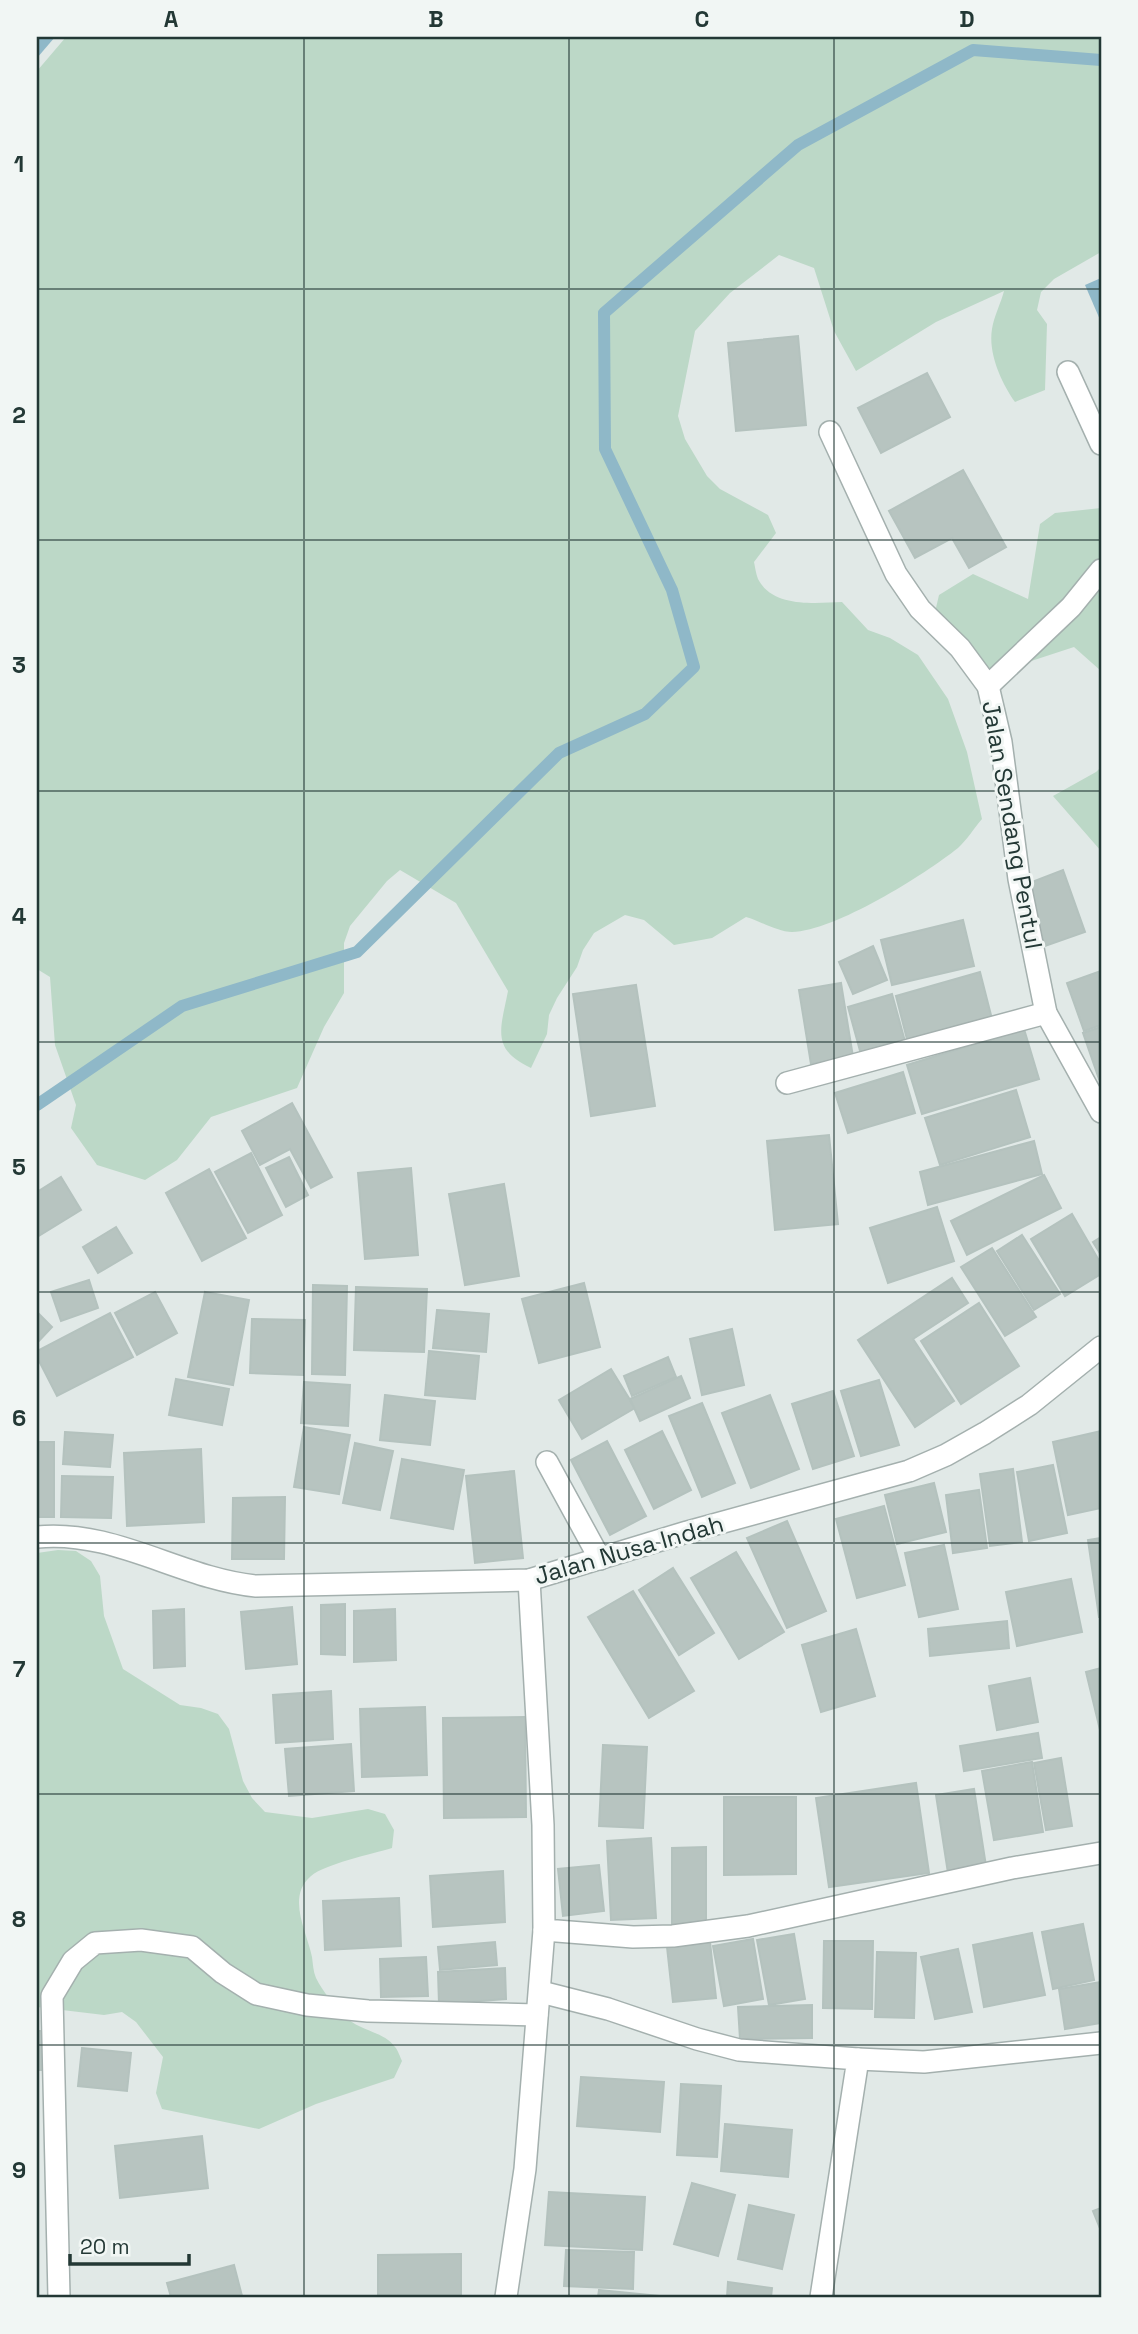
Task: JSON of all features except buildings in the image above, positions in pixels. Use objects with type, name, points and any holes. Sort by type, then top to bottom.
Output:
[{"type":"street","points":[[1068,372],[1101,444]]},
{"type":"street","name":"Jalan Sendang Pentul","points":[[830,432],[896,573],[920,609],[960,648],[988,686],[1001,742],[1019,879],[1046,1013],[1101,1112]]},
{"type":"street","points":[[988,686],[1071,607],[1101,570]]},
{"type":"street","points":[[787,1083],[1046,1013]]},
{"type":"street","name":"Jalan Nusa Indah","points":[[37,1537],[103,1542],[228,1584],[257,1586],[529,1580],[687,1532],[909,1471],[934,1461],[1029,1405],[1101,1347]]},
{"type":"street","points":[[547,1462],[600,1559]]},
{"type":"street","points":[[506,2297],[525,2169],[544,1930],[543,1825],[529,1580]]},
{"type":"street","points":[[544,1930],[633,1937],[673,1936],[748,1926],[1012,1868],[1101,1853]]},
{"type":"street","points":[[59,2297],[52,1996],[73,1961],[95,1943],[141,1940],[192,1947],[223,1973],[256,1994],[307,2005],[368,2011],[537,2015]]},
{"type":"street","points":[[541,1992],[608,2009],[739,2050],[924,2062],[1101,2043]]},
{"type":"street","points":[[821,2297],[858,2059]]},
{"type":"green space","points":[[66,37],[1101,37],[1101,252],[1054,279],[1041,292],[1037,310],[1047,324],[1045,390],[1015,402],[1005,386],[994,357],[991,338],[1004,291],[936,322],[856,371],[834,331],[814,268],[779,255],[730,293],[695,331],[678,416],[685,439],[707,476],[720,489],[768,515],[776,533],[754,562],[758,579],[765,588],[774,595],[796,602],[842,602],[868,630],[890,638],[918,655],[948,699],[967,752],[982,819],[958,848],[878,900],[810,929],[787,932],[746,917],[712,938],[674,945],[644,920],[625,915],[594,933],[583,950],[577,967],[549,1015],[547,1034],[531,1068],[518,1061],[504,1045],[501,1027],[508,991],[456,903],[400,870],[387,881],[350,926],[344,943],[344,993],[324,1027],[297,1088],[211,1117],[177,1160],[145,1180],[97,1165],[71,1128],[76,1105],[55,1045],[50,977],[37,969],[37,71]]},
{"type":"green space","points":[[1101,508],[1101,671],[1074,647],[992,674],[932,625],[939,595],[973,574],[1028,599],[1040,524],[1055,513]]},
{"type":"green space","points":[[1101,767],[1101,851],[1053,796]]},
{"type":"green space","points":[[76,1551],[91,1561],[100,1576],[104,1616],[123,1669],[180,1705],[218,1714],[229,1729],[243,1781],[252,1798],[265,1812],[312,1818],[368,1809],[385,1814],[394,1830],[392,1848],[338,1863],[311,1876],[304,1884],[299,1904],[314,1973],[319,1983],[350,2021],[384,2038],[396,2048],[402,2061],[394,2078],[316,2104],[259,2129],[162,2109],[156,2093],[163,2057],[136,2022],[122,2012],[104,2015],[37,2007],[37,1553]]},
{"type":"water","points":[[37,37],[55,37],[37,58]]},
{"type":"water","points":[[1101,278],[1101,322],[1085,285]]},
{"type":"waterway","points":[[37,1105],[182,1006],[357,952],[559,753],[645,714],[694,667],[672,590],[605,449],[604,313],[798,145],[973,50],[1101,60]]}]
